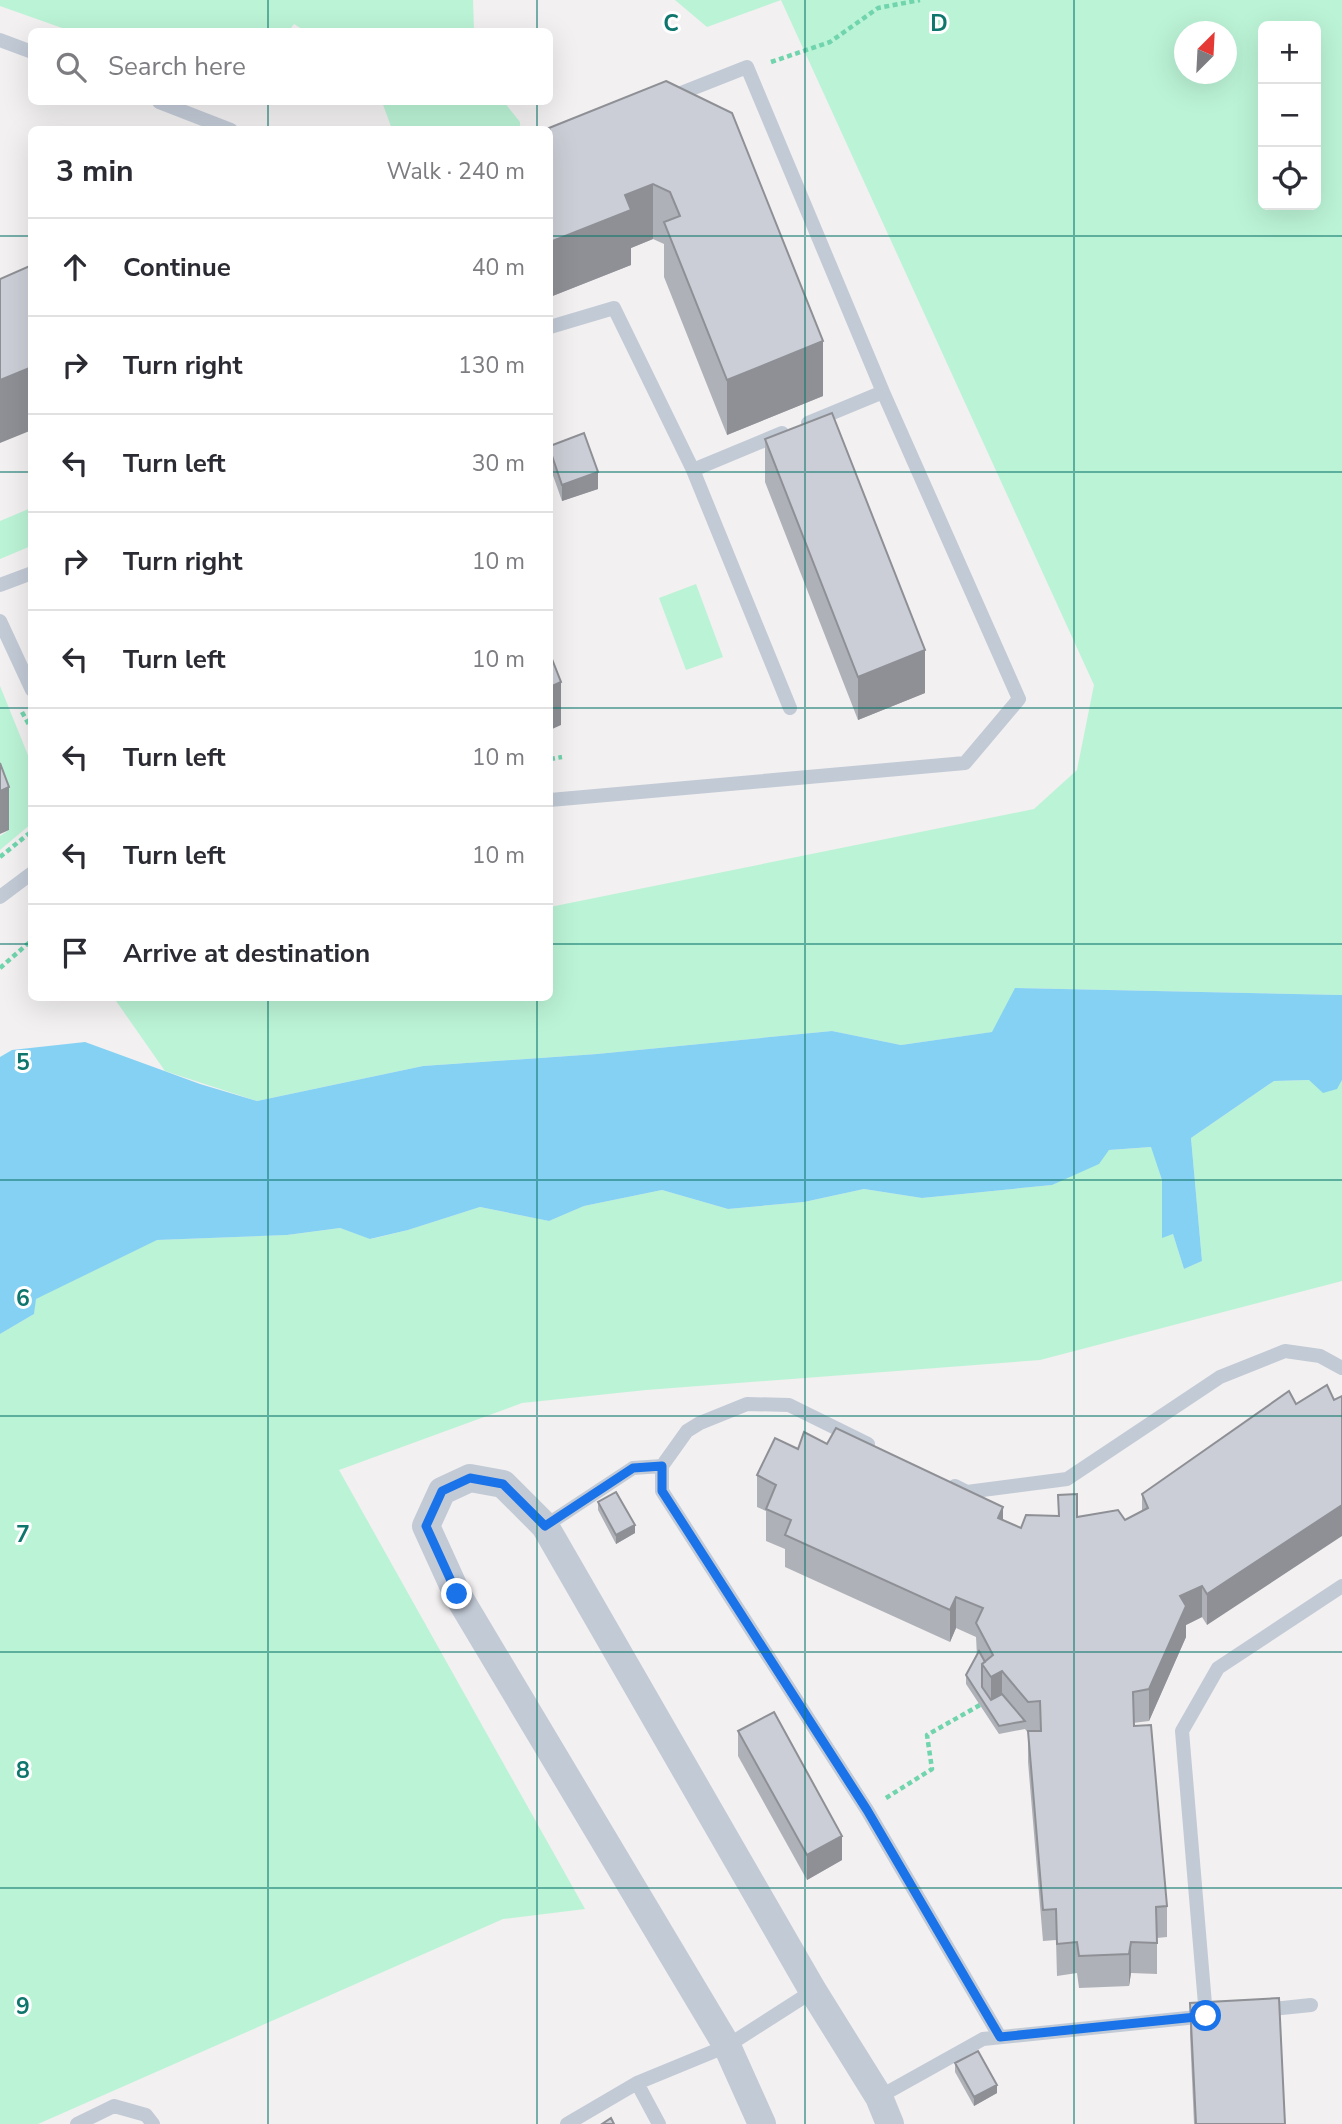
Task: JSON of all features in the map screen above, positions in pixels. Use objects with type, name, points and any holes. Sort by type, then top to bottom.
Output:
[{"type":"street","points":[[762,2124],[727,2046],[457,1594],[426,1526],[442,1491],[470,1478],[503,1484],[545,1526],[813,1991],[879,2097],[890,2124]]},
{"type":"lane","points":[[0,40],[28,50]]},
{"type":"lane","points":[[553,800],[965,763],[1019,699],[883,391],[747,67],[660,101]]},
{"type":"lane","points":[[167,105],[221,126]]},
{"type":"lane","points":[[553,326],[614,308],[693,470],[790,708]]},
{"type":"lane","points":[[693,470],[883,391]]},
{"type":"lane","points":[[0,585],[28,574]]},
{"type":"lane","points":[[0,621],[28,681]]},
{"type":"lane","points":[[0,897],[28,876]]},
{"type":"lane","points":[[944,1480],[967,1492],[1067,1479],[1220,1377],[1285,1351],[1320,1356],[1342,1368]]},
{"type":"lane","points":[[884,1451],[789,1405],[747,1404],[687,1431],[662,1466],[662,1491],[867,1810],[1000,2037]]},
{"type":"lane","points":[[545,1526],[633,1468],[662,1466]]},
{"type":"lane","points":[[879,2097],[983,2039],[1213,2015],[1182,1731],[1218,1668],[1342,1586]]},
{"type":"lane","points":[[568,2124],[638,2083],[727,2046],[813,1991]]},
{"type":"lane","points":[[1245,2012],[1311,2005]]},
{"type":"lane","points":[[638,2083],[659,2124]]},
{"type":"lane","points":[[77,2124],[114,2106],[146,2115],[153,2124]]},
{"type":"path","points":[[747,67],[780,60],[830,42],[878,8],[920,0]]},
{"type":"path","points":[[553,758],[562,757]]},
{"type":"path","points":[[0,857],[28,834]]},
{"type":"path","points":[[0,968],[28,944]]},
{"type":"path","points":[[867,1810],[933,1769],[927,1735],[980,1705]]},
{"type":"green space","points":[[0,0],[473,0],[474,28],[300,28],[294,24],[291,28],[62,28],[0,6]]},
{"type":"green space","points":[[675,0],[781,0],[707,27]]},
{"type":"green space","points":[[781,0],[1342,0],[1342,995],[1016,988],[993,1032],[901,1045],[832,1031],[597,1054],[423,1066],[257,1101],[165,1071],[116,1001],[553,1001],[553,906],[1034,809],[1077,770],[1094,685]]},
{"type":"green space","points":[[383,105],[506,105],[520,122],[520,126],[391,126]]},
{"type":"green space","points":[[28,509],[28,547],[0,559],[0,521]]},
{"type":"green space","points":[[696,584],[723,657],[686,670],[659,598]]},
{"type":"green space","points":[[0,686],[28,755],[28,827],[0,850],[0,836],[9,830],[0,806]]},
{"type":"green space","points":[[1310,1080],[1336,1089],[1342,1080],[1342,1281],[1040,1360],[646,1390],[522,1403],[339,1470],[585,1909],[503,1919],[38,2124],[0,2124],[0,1334],[34,1314],[35,1299],[156,1240],[287,1235],[340,1228],[371,1239],[480,1207],[549,1221],[584,1206],[662,1190],[728,1209],[804,1202],[864,1189],[922,1198],[1052,1185],[1109,1150],[1152,1147],[1162,1180],[1162,1237],[1173,1234],[1184,1269],[1202,1261],[1191,1138],[1274,1081]]},
{"type":"water","points":[[1015,988],[1342,995],[1342,1080],[1337,1089],[1323,1093],[1309,1080],[1274,1081],[1191,1138],[1202,1261],[1184,1269],[1173,1234],[1162,1238],[1162,1180],[1151,1147],[1109,1150],[1099,1164],[1052,1185],[922,1198],[864,1189],[804,1202],[728,1209],[662,1190],[584,1206],[549,1221],[480,1207],[370,1239],[340,1228],[287,1235],[157,1240],[36,1299],[34,1314],[0,1334],[0,1057],[12,1050],[85,1042],[200,1084],[257,1101],[423,1066],[597,1054],[832,1031],[901,1045],[992,1032]]},
{"type":"building","points":[[666,81],[732,113],[823,341],[727,380],[664,222],[680,216],[670,192],[653,184],[625,195],[631,210],[553,241],[553,126]]},
{"type":"building","points":[[28,267],[28,369],[0,380],[0,279]]},
{"type":"building","points":[[832,413],[925,650],[858,677],[765,439]]},
{"type":"building","points":[[584,433],[598,472],[562,485],[553,459],[553,445]]},
{"type":"building","points":[[553,662],[561,682],[553,686]]},
{"type":"building","points":[[0,763],[9,787],[0,791]]},
{"type":"building","points":[[1327,1385],[1334,1400],[1342,1396],[1342,1505],[1207,1594],[1202,1586],[1180,1596],[1186,1606],[1149,1689],[1133,1692],[1134,1726],[1151,1725],[1167,1906],[1156,1907],[1157,1943],[1131,1942],[1129,1954],[1079,1956],[1077,1942],[1057,1944],[1056,1909],[1043,1910],[1028,1731],[1041,1731],[1040,1701],[1028,1702],[1002,1671],[991,1677],[982,1664],[993,1655],[976,1623],[983,1608],[956,1597],[950,1610],[785,1535],[791,1520],[766,1509],[776,1485],[757,1475],[775,1438],[798,1449],[804,1432],[827,1444],[836,1428],[1003,1507],[998,1518],[1021,1528],[1026,1515],[1059,1516],[1058,1495],[1077,1494],[1077,1517],[1118,1510],[1125,1520],[1148,1508],[1142,1494],[1289,1391],[1296,1404]]},
{"type":"building","points":[[616,1492],[635,1525],[616,1535],[598,1502]]},
{"type":"building","points":[[979,1651],[985,1662],[982,1664],[982,1687],[991,1700],[1002,1694],[1025,1721],[999,1726],[966,1675]]},
{"type":"building","points":[[774,1712],[842,1836],[807,1855],[738,1731]]},
{"type":"building","points":[[1279,1998],[1285,2124],[1196,2124],[1190,2003]]},
{"type":"building","points":[[978,2051],[997,2085],[974,2097],[955,2063]]},
{"type":"building","points":[[611,2118],[614,2124],[602,2124]]},
{"type":"route","points":[[457,1594],[426,1526],[442,1491],[470,1478],[503,1484],[545,1526],[633,1468],[662,1466],[662,1491],[867,1810],[1000,2037],[1206,2016]]}]
